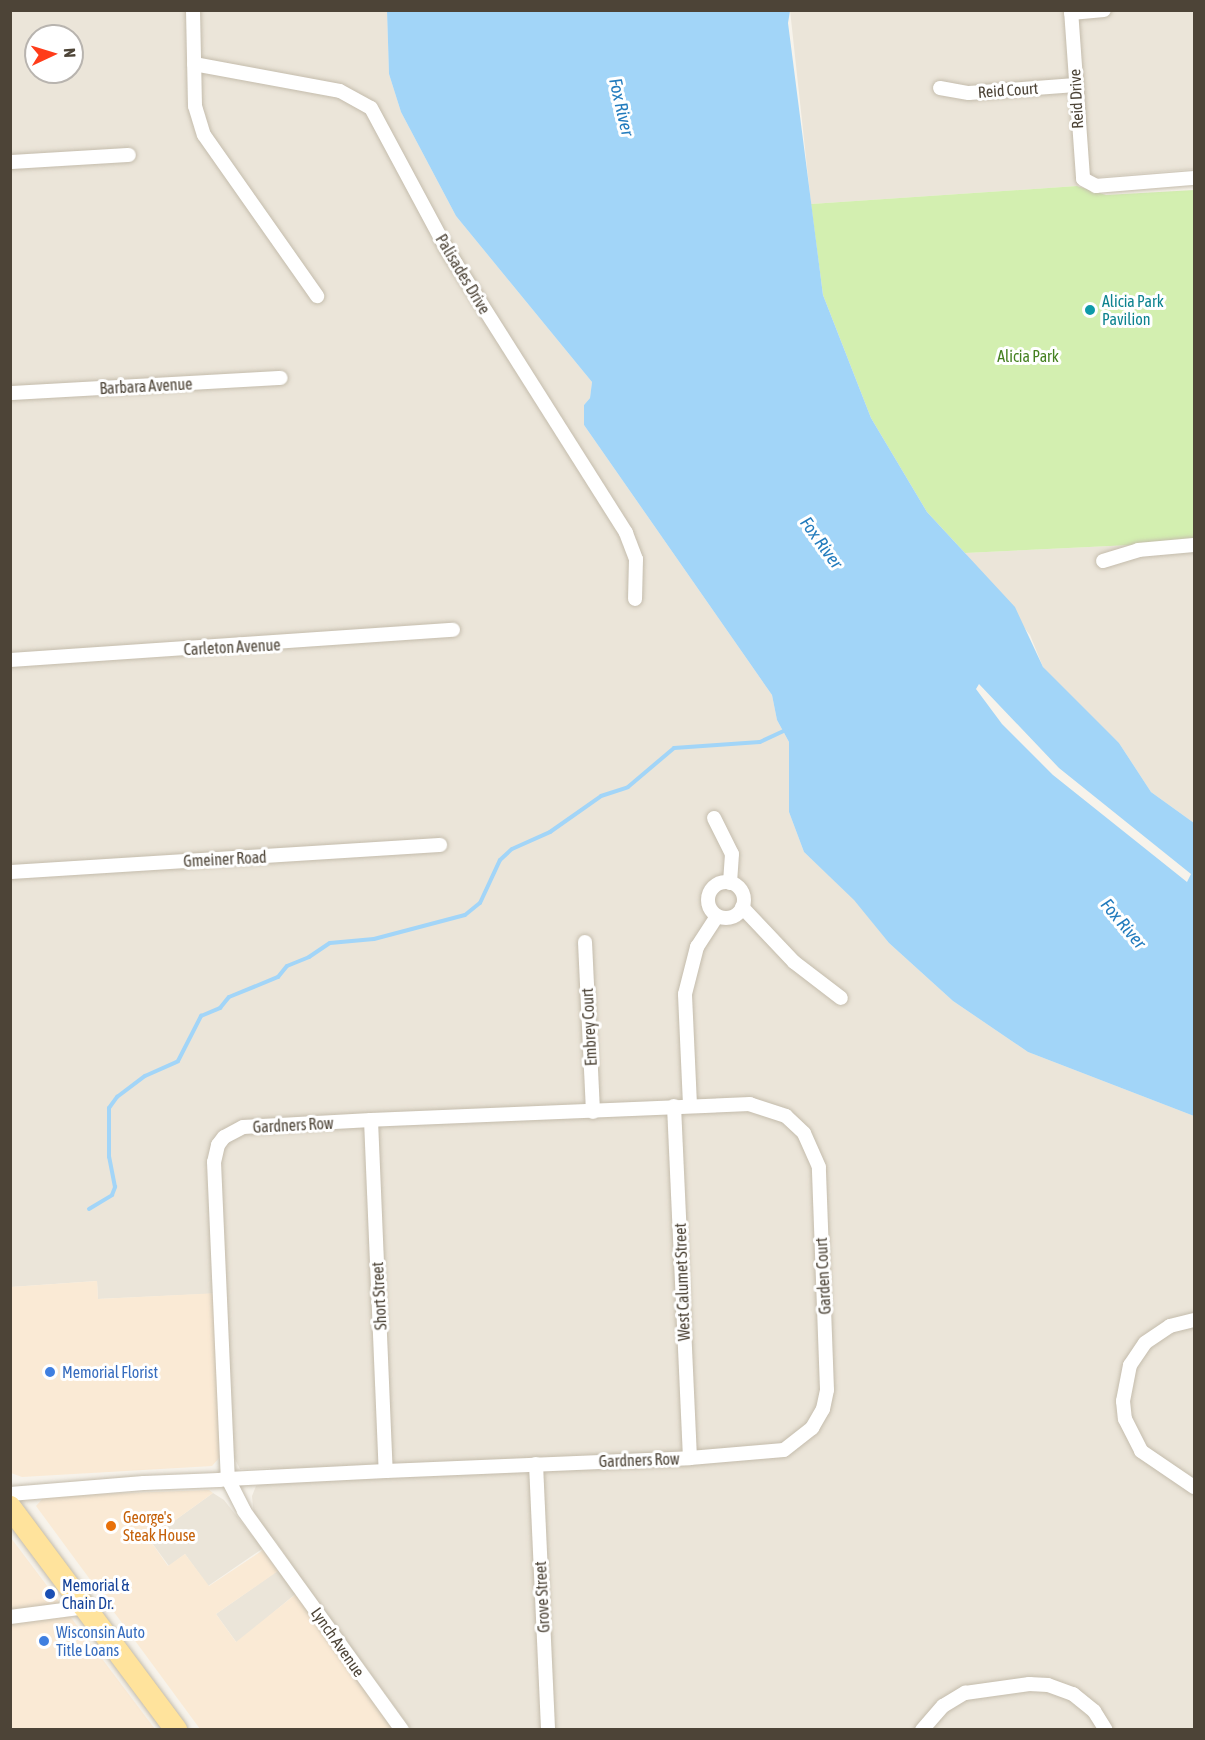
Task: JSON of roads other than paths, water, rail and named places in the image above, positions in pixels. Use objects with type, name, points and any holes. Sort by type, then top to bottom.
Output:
[{"type":"main road","points":[[10,1507],[176,1730]]},
{"type":"street","points":[[193,10],[195,106],[208,144],[292,255],[317,296]]},
{"type":"street","points":[[1071,12],[1104,10]]},
{"type":"street","name":"Reid Drive","points":[[1071,12],[1080,168],[1089,184],[1194,178]]},
{"type":"street","name":"Palisades Drive","points":[[194,64],[340,91],[371,108],[446,248],[626,533],[636,559],[635,599]]},
{"type":"street","name":"Reid Court","points":[[940,88],[969,93],[1076,85]]},
{"type":"street","points":[[10,162],[129,155]]},
{"type":"street","name":"Barbara Avenue","points":[[10,393],[281,378]]},
{"type":"street","points":[[1103,561],[1138,549],[1194,545]]},
{"type":"street","name":"Carleton Avenue","points":[[10,660],[453,630]]},
{"type":"street","points":[[714,818],[732,854],[730,883]]},
{"type":"street","name":"Gmeiner Road","points":[[10,872],[440,846]]},
{"type":"street","points":[[742,907],[729,918],[717,916],[708,902],[710,891],[719,884],[730,883],[740,889],[742,907],[794,962],[841,998]]},
{"type":"street","points":[[690,1105],[685,994],[696,946],[717,916]]},
{"type":"street","name":"Embrey Court","points":[[585,942],[593,1112]]},
{"type":"street","name":"Garden Court","points":[[674,1106],[765,1106],[792,1121],[812,1146],[819,1167],[827,1390],[823,1409],[812,1428],[784,1450],[690,1458]]},
{"type":"street","name":"Gardners Row","points":[[228,1479],[214,1162],[218,1145],[232,1131],[243,1127],[593,1112],[674,1106]]},
{"type":"street","name":"West Calumet Street","points":[[674,1106],[690,1458]]},
{"type":"street","name":"Short Street","points":[[371,1120],[386,1471]]},
{"type":"street","points":[[1194,1320],[1170,1326],[1145,1343],[1130,1365],[1123,1401],[1125,1419],[1142,1451],[1194,1487]]},
{"type":"street","name":"Gardners Row","points":[[10,1494],[51,1488],[690,1458]]},
{"type":"street","name":"Grove Street","points":[[536,1464],[548,1730]]},
{"type":"street","name":"Lynch Avenue","points":[[228,1479],[244,1511],[402,1730]]},
{"type":"street","points":[[10,1617],[86,1607]]},
{"type":"street","points":[[922,1730],[943,1706],[965,1693],[1029,1684],[1057,1687],[1074,1694],[1094,1711],[1106,1730]]},
{"type":"water","name":"Fox River","points":[[387,11],[790,11],[788,23],[823,295],[871,418],[927,512],[1015,607],[1043,667],[1119,743],[1151,792],[1194,823],[1194,1116],[1028,1052],[953,1001],[889,943],[854,900],[804,852],[789,812],[789,742],[777,720],[772,695],[584,425],[584,405],[590,398],[592,382],[456,216],[401,112],[389,74]],"holes":[[[979,684],[1059,768],[1191,874],[1187,882],[1053,775],[1002,724],[976,689]]]},
{"type":"waterway","points":[[89,1209],[112,1195],[115,1187],[109,1157],[109,1108],[117,1097],[145,1076],[178,1061],[201,1016],[220,1008],[229,997],[278,977],[287,966],[309,957],[330,943],[374,939],[465,915],[480,903],[500,860],[512,849],[550,832],[601,796],[628,787],[674,748],[760,742],[786,730]]},
{"type":"place","name":"Alicia Park Pavilion","points":[[1090,310]]},
{"type":"place","name":"Memorial Florist","points":[[50,1372]]},
{"type":"place","name":"George's Steak House","points":[[111,1526]]},
{"type":"place","name":"Memorial & Chain Dr.","points":[[50,1594]]},
{"type":"place","name":"Wisconsin Auto Title Loans","points":[[44,1641]]},
{"type":"park label","name":"Alicia Park","points":[[1028,356]]}]
